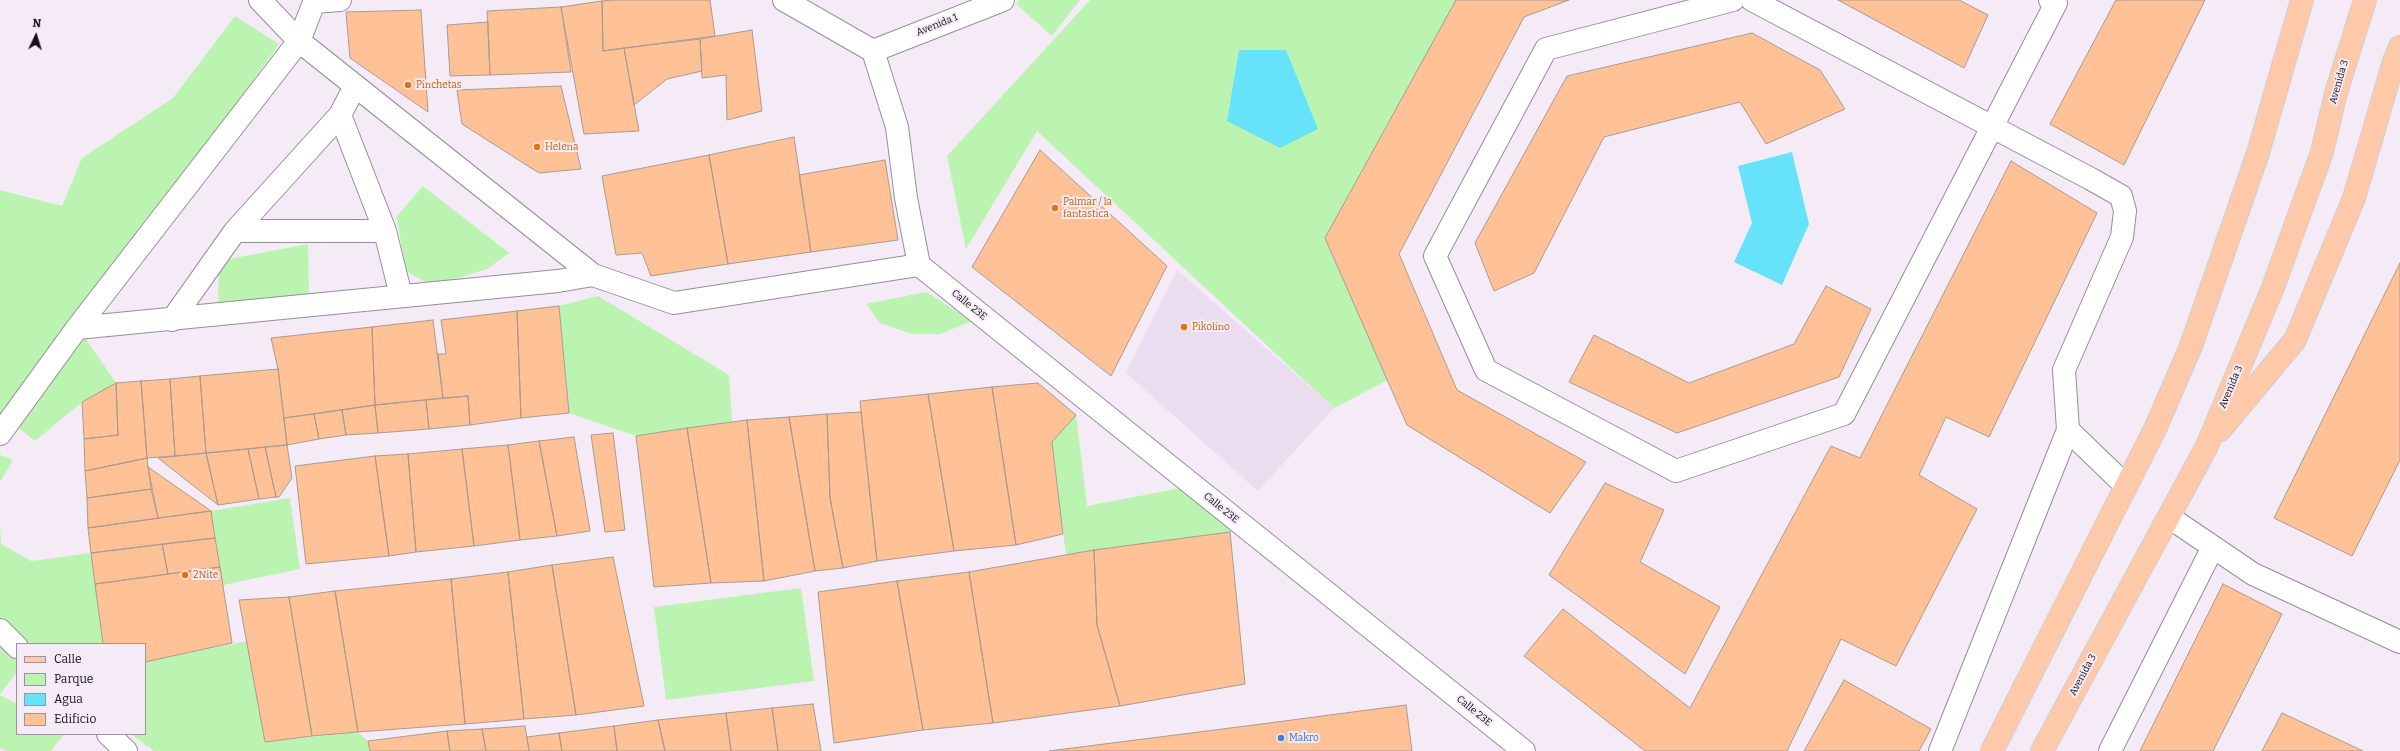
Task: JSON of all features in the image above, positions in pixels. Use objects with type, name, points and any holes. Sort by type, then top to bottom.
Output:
[{"type":"main road","points":[[1992,751],[2156,426],[2191,346],[2258,153],[2302,0]]},
{"type":"main road","name":"Avenida 3","points":[[2042,751],[2207,446],[2274,285],[2322,152],[2336,93],[2365,0]]},
{"type":"main road","points":[[2207,446],[2295,340],[2354,198],[2394,61],[2400,47]]},
{"type":"street","points":[[260,0],[299,41],[593,276],[674,303],[919,265],[906,198],[896,127],[873,52],[809,6],[784,0]]},
{"type":"street","points":[[0,434],[77,328],[299,41],[314,1],[340,0]]},
{"type":"street","name":"Avenida 1","points":[[873,52],[1003,0]]},
{"type":"street","points":[[1733,0],[1546,49],[1435,256],[1486,370],[1676,472],[1844,414],[2056,3],[2050,0]]},
{"type":"street","points":[[1752,0],[2121,196],[2125,211],[2122,237],[2064,370],[2068,430],[1940,751]]},
{"type":"street","points":[[172,320],[235,231],[340,115],[355,86]]},
{"type":"street","points":[[340,115],[386,231],[401,296]]},
{"type":"street","points":[[235,231],[386,231]]},
{"type":"street","name":"Calle 23E","points":[[919,265],[1524,751]]},
{"type":"street","points":[[77,328],[172,320],[558,281],[593,276]]},
{"type":"street","points":[[2068,430],[2126,486]]},
{"type":"street","points":[[2169,516],[2253,574],[2400,642]]},
{"type":"street","points":[[2110,751],[2213,547]]},
{"type":"street","points":[[0,630],[16,646]]},
{"type":"street","points":[[109,735],[126,751]]},
{"type":"shaded area","points":[[1177,270],[1334,408],[1258,491],[1126,373]]},
{"type":"green space","points":[[1019,0],[1080,0],[1052,36],[1016,4]]},
{"type":"green space","points":[[1090,0],[1456,0],[1325,238],[1388,380],[1334,408],[1037,131],[966,249],[947,156]]},
{"type":"green space","points":[[235,16],[279,44],[139,240],[0,425],[0,190],[62,206],[82,158],[173,98]]},
{"type":"green space","points":[[423,186],[509,253],[487,269],[433,286],[407,272],[396,217]]},
{"type":"green space","points":[[308,244],[309,300],[218,305],[219,261]]},
{"type":"green space","points":[[926,292],[972,321],[940,334],[912,334],[880,323],[866,304]]},
{"type":"green space","points":[[598,296],[729,375],[732,422],[636,436],[569,413],[559,306]]},
{"type":"green space","points":[[79,329],[116,383],[82,402],[35,441],[10,421]]},
{"type":"green space","points":[[1076,415],[1087,506],[1192,486],[1247,522],[1230,532],[1066,555],[1052,442]]},
{"type":"green space","points":[[0,455],[13,460],[0,482]]},
{"type":"green space","points":[[290,498],[300,569],[223,585],[211,511]]},
{"type":"green space","points":[[0,527],[1,544],[31,561],[91,553],[103,643],[21,643],[0,621]]},
{"type":"green space","points":[[801,588],[814,681],[666,700],[654,607]]},
{"type":"green space","points":[[0,639],[16,656],[16,673],[0,694]]},
{"type":"green space","points":[[247,641],[265,742],[358,732],[368,741],[370,751],[154,751],[132,735],[146,735],[146,662]]},
{"type":"green space","points":[[0,695],[16,703],[16,735],[63,735],[51,751],[7,751],[0,748]]},
{"type":"water","points":[[1239,50],[1286,50],[1318,129],[1280,148],[1227,121]]},
{"type":"water","points":[[1792,152],[1809,224],[1782,285],[1734,262],[1752,223],[1738,166]]},
{"type":"building","points":[[710,0],[715,36],[603,51],[602,1]]},
{"type":"building","points":[[1456,0],[1569,0],[1524,17],[1399,254],[1457,390],[1586,462],[1550,513],[1407,425],[1325,238]]},
{"type":"building","points":[[1838,0],[1959,0],[1988,15],[1964,68]]},
{"type":"building","points":[[2116,0],[2205,0],[2124,165],[2050,124]]},
{"type":"building","points":[[602,1],[603,51],[624,48],[639,131],[584,134],[561,7]]},
{"type":"building","points":[[561,7],[571,72],[490,75],[487,11]]},
{"type":"building","name":"Pinchetas","points":[[421,10],[428,112],[350,58],[346,12]]},
{"type":"building","points":[[488,22],[490,75],[450,76],[447,25]]},
{"type":"building","points":[[752,30],[762,111],[727,120],[726,75],[702,78],[700,39]]},
{"type":"building","points":[[1752,33],[1820,70],[1845,109],[1766,144],[1740,102],[1604,137],[1534,273],[1494,291],[1475,243],[1567,76]]},
{"type":"building","points":[[700,39],[702,71],[667,79],[634,105],[624,48]]},
{"type":"building","name":"Helena","points":[[561,86],[581,169],[539,173],[462,124],[457,90]]},
{"type":"building","points":[[794,137],[811,252],[728,264],[709,155]]},
{"type":"building","name":"Palmar / la fantastica","points":[[1040,150],[1167,266],[1111,376],[972,267]]},
{"type":"building","points":[[709,155],[728,264],[651,276],[642,253],[616,255],[602,176]]},
{"type":"building","points":[[885,160],[898,240],[811,252],[799,175]]},
{"type":"building","points":[[2011,161],[2097,213],[1989,437],[1946,417],[1919,475],[1977,509],[1896,666],[1841,639],[1787,751],[1645,751],[1524,656],[1563,609],[1690,708],[1831,446],[1860,458]]},
{"type":"building","points":[[2400,263],[2400,460],[2352,556],[2274,518]]},
{"type":"building","points":[[1826,286],[1871,309],[1839,377],[1677,433],[1569,382],[1594,335],[1689,383],[1794,344]]},
{"type":"building","points":[[559,306],[569,413],[521,418],[517,311]]},
{"type":"building","points":[[517,311],[521,418],[470,425],[468,396],[443,398],[438,354],[446,354],[441,320]]},
{"type":"building","points":[[433,320],[443,398],[375,405],[372,327]]},
{"type":"building","points":[[372,327],[375,405],[284,418],[278,369],[271,338]]},
{"type":"building","points":[[278,369],[287,445],[206,453],[200,376]]},
{"type":"building","points":[[200,376],[206,453],[175,456],[170,379]]},
{"type":"building","points":[[170,379],[175,456],[147,458],[141,381]]},
{"type":"building","points":[[141,381],[147,458],[85,471],[84,439],[118,435],[116,383]]},
{"type":"building","points":[[116,383],[118,435],[84,439],[82,402]]},
{"type":"building","points":[[1038,383],[1076,415],[1052,442],[1063,534],[1016,545],[992,387]]},
{"type":"building","points":[[992,387],[1016,545],[954,551],[928,394]]},
{"type":"building","points":[[928,394],[954,551],[877,561],[860,401]]},
{"type":"building","points":[[468,396],[470,425],[429,429],[426,400]]},
{"type":"building","points":[[426,400],[429,429],[378,433],[375,405]]},
{"type":"building","points":[[375,405],[378,433],[346,435],[342,410]]},
{"type":"building","points":[[342,410],[346,435],[319,439],[314,414]]},
{"type":"building","points":[[861,412],[877,561],[843,568],[830,498],[827,414]]},
{"type":"building","points":[[314,414],[319,439],[287,445],[284,418]]},
{"type":"building","points":[[827,414],[830,498],[843,568],[815,571],[789,417]]},
{"type":"building","points":[[789,417],[815,571],[764,581],[747,420]]},
{"type":"building","points":[[747,420],[764,581],[711,583],[687,428]]},
{"type":"building","points":[[687,428],[711,583],[654,587],[636,436]]},
{"type":"building","points":[[613,433],[625,530],[605,532],[591,435]]},
{"type":"building","points":[[574,437],[590,531],[557,536],[539,441]]},
{"type":"building","points":[[539,441],[557,536],[520,540],[508,445]]},
{"type":"building","points":[[287,445],[292,478],[279,497],[276,497],[265,447]]},
{"type":"building","points":[[508,445],[520,540],[474,546],[462,449]]},
{"type":"building","points":[[265,447],[276,497],[259,499],[248,449]]},
{"type":"building","points":[[248,449],[259,499],[218,505],[206,453]]},
{"type":"building","points":[[462,449],[474,546],[416,552],[408,454]]},
{"type":"building","points":[[206,453],[218,505],[158,458]]},
{"type":"building","points":[[408,454],[416,552],[389,556],[375,456]]},
{"type":"building","points":[[375,456],[389,556],[306,564],[295,466]]},
{"type":"building","points":[[147,458],[151,489],[87,498],[85,471]]},
{"type":"building","points":[[148,467],[211,511],[158,518]]},
{"type":"building","points":[[1605,483],[1664,510],[1640,562],[1720,607],[1685,674],[1549,575]]},
{"type":"building","points":[[151,489],[158,518],[88,528],[87,498]]},
{"type":"building","points":[[211,511],[215,538],[91,553],[88,528]]},
{"type":"building","points":[[1230,532],[1245,684],[1120,706],[1097,625],[1094,550]]},
{"type":"building","points":[[215,538],[220,567],[168,574],[162,544]]},
{"type":"building","points":[[162,544],[168,574],[95,584],[91,553]]},
{"type":"building","points":[[1094,550],[1097,625],[1120,706],[993,723],[969,572]]},
{"type":"building","points":[[613,557],[644,706],[576,715],[552,565]]},
{"type":"building","points":[[552,565],[576,715],[524,719],[508,572]]},
{"type":"building","points":[[220,567],[232,643],[146,662],[146,643],[103,643],[95,584]]},
{"type":"building","points":[[508,572],[524,719],[465,724],[451,579]]},
{"type":"building","points":[[969,572],[993,723],[923,730],[897,581]]},
{"type":"building","points":[[451,579],[465,724],[358,732],[335,591]]},
{"type":"building","points":[[897,581],[923,730],[834,743],[818,592]]},
{"type":"building","points":[[2223,584],[2282,614],[2213,751],[2140,751]]},
{"type":"building","points":[[335,591],[358,732],[312,736],[289,597]]},
{"type":"building","points":[[289,597],[312,736],[265,742],[239,600]]},
{"type":"building","points":[[1844,680],[1931,729],[1919,751],[1804,751]]},
{"type":"building","points":[[813,704],[821,751],[778,751],[772,708]]},
{"type":"building","name":"Makro","points":[[1406,705],[1412,751],[1049,751],[1254,725]]},
{"type":"building","points":[[772,708],[778,751],[731,751],[726,713]]},
{"type":"building","points":[[726,713],[731,751],[665,751],[658,720]]},
{"type":"building","points":[[2282,713],[2363,751],[2262,751]]},
{"type":"building","points":[[658,720],[665,751],[617,751],[614,726]]},
{"type":"building","points":[[525,726],[529,751],[486,751],[482,729]]},
{"type":"building","points":[[614,726],[617,751],[562,751],[559,733]]},
{"type":"building","points":[[482,729],[486,751],[450,751],[447,731]]},
{"type":"building","points":[[447,731],[450,751],[370,751],[368,741]]},
{"type":"building","points":[[559,733],[562,751],[529,751],[527,737]]},
{"type":"place","name":"Pinchetas","points":[[408,85]]},
{"type":"place","name":"Helena","points":[[537,147]]},
{"type":"place","name":"Palmar / la fantastica","points":[[1055,208]]},
{"type":"place","name":"Pikolino","points":[[1184,327]]},
{"type":"place","name":"2Nite","points":[[185,575]]},
{"type":"place","name":"Makro","points":[[1281,738]]}]
